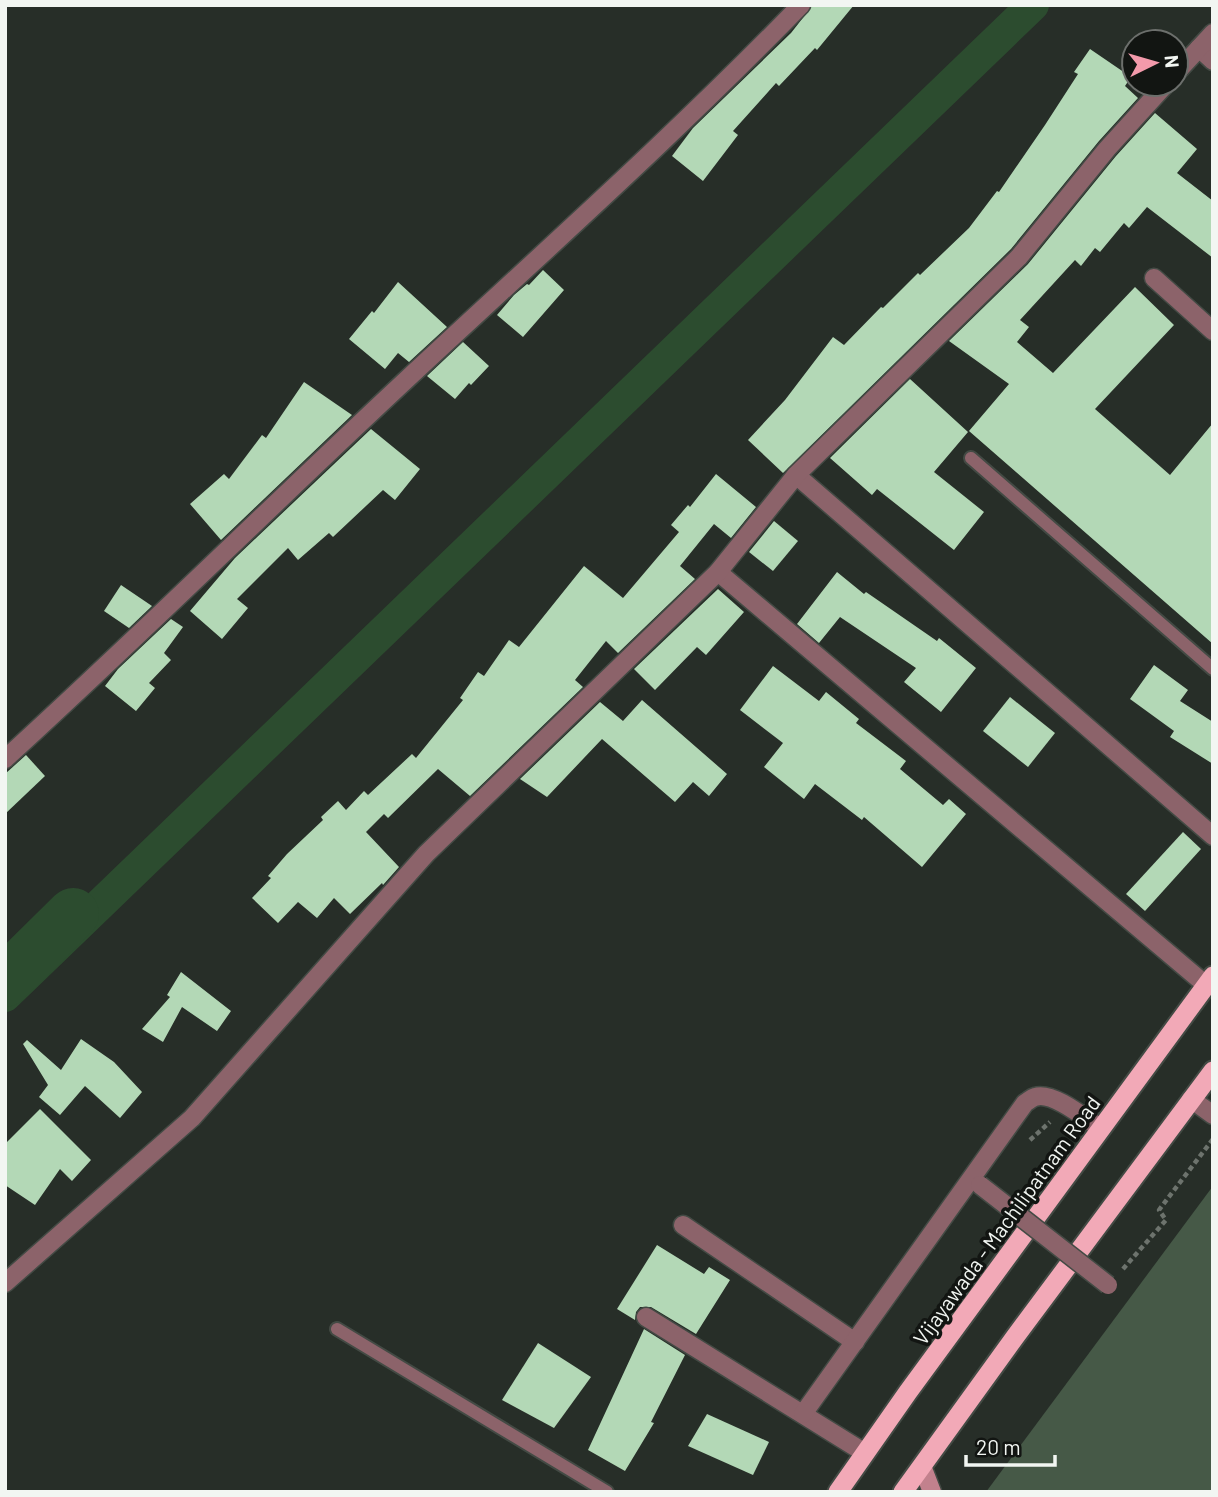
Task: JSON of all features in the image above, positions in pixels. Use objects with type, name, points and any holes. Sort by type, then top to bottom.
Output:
[{"type":"highway","name":"Vijayawada - Machilipatnam Road","points":[[838,1492],[1209,981]]},
{"type":"highway","points":[[903,1492],[1015,1336],[1213,1071]]},
{"type":"main road","points":[[922,1466],[932,1492]]},
{"type":"street","points":[[5,759],[729,80],[801,5]]},
{"type":"street","points":[[1190,57],[1213,33]]},
{"type":"street","points":[[1199,48],[1213,61]]},
{"type":"street","points":[[5,1283],[192,1118],[426,854],[718,572],[796,475],[1020,257],[1107,149],[1153,98]]},
{"type":"street","points":[[1154,278],[1213,331]]},
{"type":"street","points":[[796,475],[1213,836]]},
{"type":"street","points":[[718,572],[1209,981]]},
{"type":"street","points":[[803,1414],[1025,1103],[1035,1097],[1047,1097],[1068,1106],[1101,1129]]},
{"type":"street","points":[[1191,1099],[1213,1115]]},
{"type":"street","points":[[980,1185],[1108,1285]]},
{"type":"street","points":[[683,1225],[855,1342]]},
{"type":"street","points":[[646,1317],[865,1453]]},
{"type":"lane","points":[[971,458],[1213,669]]},
{"type":"lane","points":[[337,1329],[607,1492]]},
{"type":"path","points":[[1108,1285],[1166,1220],[1159,1210],[1213,1139]]},
{"type":"green space","points":[[1213,1186],[1213,1492],[986,1492]]},
{"type":"building","points":[[813,5],[854,5],[817,50],[815,48],[779,86],[776,83],[733,131],[738,135],[703,181],[672,156],[693,128],[791,33]]},
{"type":"building","points":[[1090,49],[1120,69],[1120,98],[1138,98],[1099,141],[1011,249],[783,473],[748,440],[785,400],[833,337],[844,345],[881,307],[918,273],[920,275],[969,228],[997,191],[999,192],[1045,125],[1078,74],[1074,72]]},
{"type":"building","points":[[1155,113],[1197,149],[1177,173],[1213,201],[1213,258],[1147,207],[1129,228],[1124,223],[1100,252],[1095,248],[1081,266],[1075,260],[1020,320],[1029,327],[1017,342],[1053,373],[1135,287],[1174,325],[1095,409],[1170,475],[1213,423],[1213,644],[969,431],[1009,384],[949,341],[1028,264],[1116,156]]},
{"type":"building","points":[[543,270],[564,290],[523,337],[497,315],[514,295],[529,285]]},
{"type":"building","points":[[398,282],[447,327],[409,362],[398,353],[385,369],[349,339]]},
{"type":"building","points":[[463,342],[489,366],[455,399],[427,376]]},
{"type":"building","points":[[910,379],[968,432],[934,472],[984,512],[954,550],[877,489],[872,495],[830,458]]},
{"type":"building","points":[[304,382],[352,415],[221,540],[190,504],[224,474],[229,479],[262,435],[266,438]]},
{"type":"building","points":[[371,429],[420,469],[395,500],[383,490],[333,537],[329,533],[298,560],[288,548],[237,599],[248,608],[222,639],[190,611],[235,558]]},
{"type":"building","points":[[716,474],[756,507],[731,538],[714,524],[680,566],[695,579],[618,653],[606,641],[575,680],[583,687],[470,796],[438,769],[388,818],[384,814],[366,832],[399,867],[383,885],[382,883],[350,914],[334,898],[317,918],[298,902],[278,923],[252,898],[271,878],[268,876],[287,854],[323,820],[321,817],[338,801],[346,810],[364,791],[368,795],[412,754],[416,758],[463,700],[460,698],[478,672],[484,676],[509,640],[519,647],[584,566],[623,598],[679,532],[671,525],[688,505],[690,507]]},
{"type":"building","points":[[774,521],[798,541],[773,571],[749,552]]},
{"type":"building","points":[[837,572],[864,594],[866,592],[937,641],[939,638],[976,668],[941,712],[904,682],[916,668],[840,617],[819,643],[797,624]]},
{"type":"building","points":[[121,585],[152,606],[129,628],[104,611]]},
{"type":"building","points":[[718,589],[744,612],[706,655],[697,647],[655,690],[634,669]]},
{"type":"building","points":[[171,619],[183,627],[164,653],[171,660],[149,683],[155,688],[136,711],[105,686],[118,669]]},
{"type":"building","points":[[1154,665],[1188,690],[1180,701],[1213,722],[1213,764],[1170,737],[1174,731],[1130,699]]},
{"type":"building","points":[[773,666],[819,701],[826,692],[859,719],[856,723],[906,761],[900,769],[943,805],[949,799],[966,814],[922,867],[864,817],[862,820],[815,784],[804,799],[764,767],[783,743],[740,710]]},
{"type":"building","points":[[1010,697],[1055,733],[1028,767],[983,731]]},
{"type":"building","points":[[642,700],[727,774],[709,796],[693,782],[675,802],[602,739],[547,797],[520,779],[600,702],[623,721]]},
{"type":"building","points":[[26,755],[45,776],[5,814],[5,774]]},
{"type":"building","points":[[1183,832],[1201,849],[1145,911],[1126,894]]},
{"type":"building","points":[[181,972],[231,1011],[217,1031],[182,1007],[163,1042],[142,1029],[170,997],[167,995]]},
{"type":"building","points":[[81,1039],[114,1062],[142,1092],[120,1118],[85,1086],[60,1115],[39,1097],[48,1085],[23,1044],[27,1040],[61,1070]]},
{"type":"building","points":[[40,1109],[91,1160],[72,1181],[60,1169],[35,1205],[5,1185],[5,1144]]},
{"type":"building","points":[[657,1245],[704,1274],[709,1267],[730,1280],[696,1334],[651,1307],[640,1307],[635,1320],[617,1309]]},
{"type":"building","points":[[644,1329],[685,1355],[651,1422],[654,1423],[625,1471],[588,1450]]},
{"type":"building","points":[[538,1343],[591,1377],[554,1428],[502,1400]]},
{"type":"building","points":[[707,1414],[769,1442],[753,1475],[688,1446]]},
{"type":"waterway","points":[[5,996],[1033,5]]},
{"type":"waterway","points":[[5,981],[73,914]]}]
